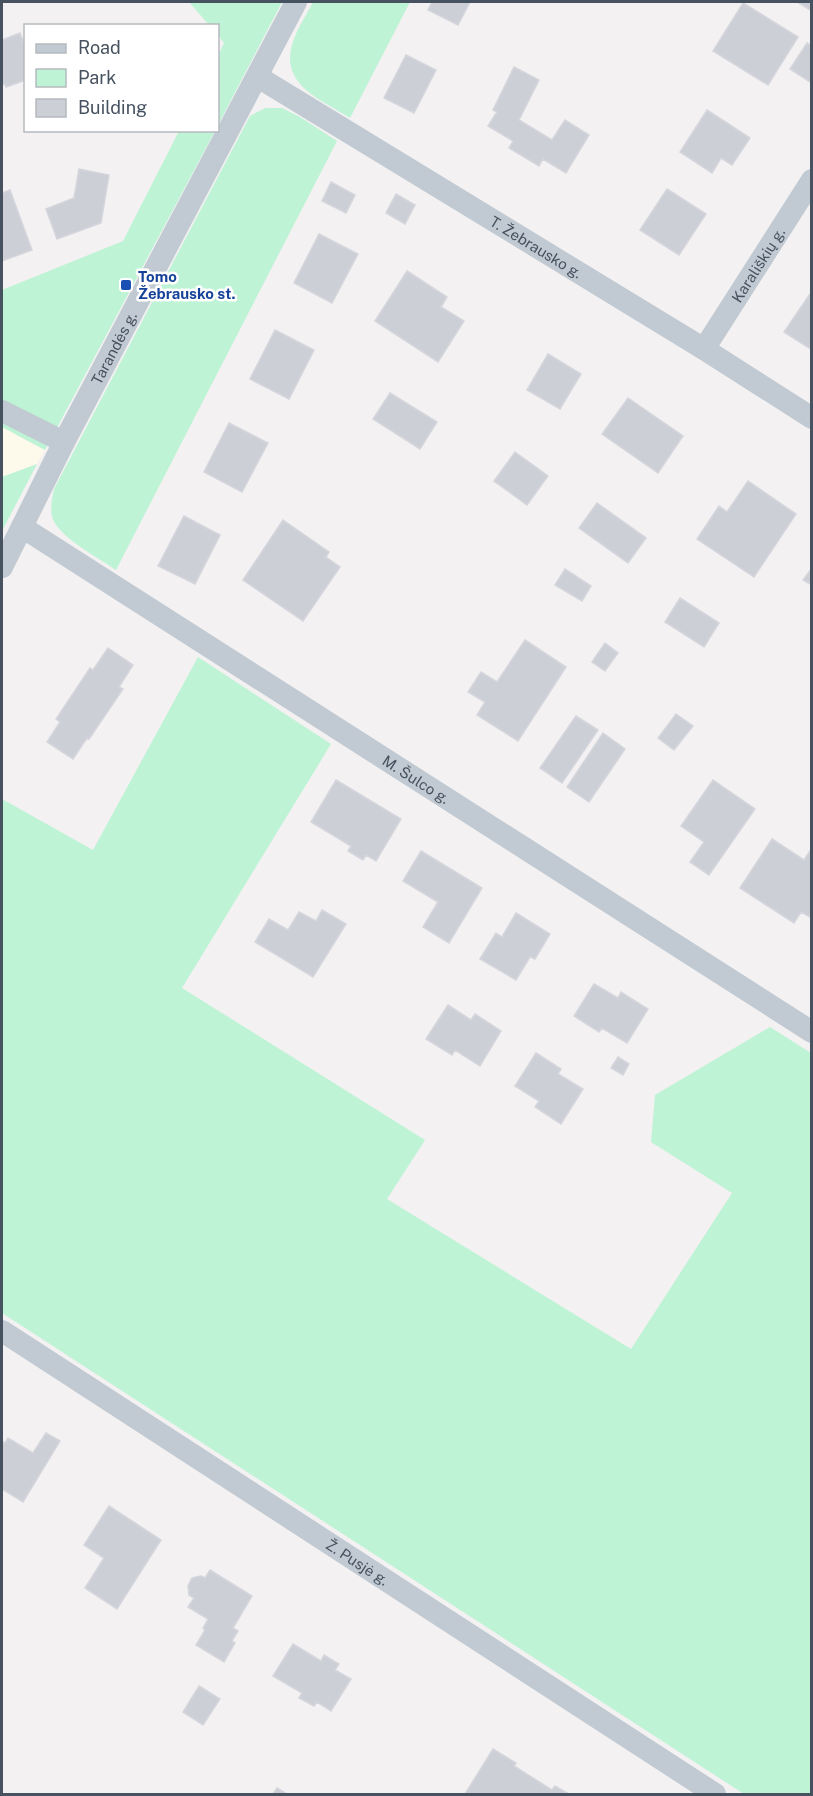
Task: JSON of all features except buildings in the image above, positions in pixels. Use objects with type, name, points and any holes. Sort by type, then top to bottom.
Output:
[{"type":"street","name":"Tarandės g.","points":[[2,567],[64,442],[296,2]]},
{"type":"street","name":"T. Žebrausko g.","points":[[258,77],[704,349],[812,418]]},
{"type":"street","name":"Karališkių g.","points":[[704,349],[812,180]]},
{"type":"street","points":[[2,411],[64,442]]},
{"type":"street","name":"M. Šulco g.","points":[[22,527],[812,1032]]},
{"type":"street","name":"Ž. Pusjė g.","points":[[2,1331],[715,1794]]},
{"type":"shaded area","points":[[2,427],[45,450],[37,464],[2,477]]},
{"type":"green space","points":[[189,2],[282,2],[219,123],[219,54],[224,43],[219,36],[219,24],[208,24]]},
{"type":"green space","points":[[313,2],[410,2],[350,118],[307,91],[293,73],[290,62],[291,49],[297,31]]},
{"type":"green space","points":[[265,108],[282,108],[337,141],[116,570],[70,539],[56,525],[51,510],[54,489],[250,116]]},
{"type":"green space","points":[[178,132],[214,132],[45,450],[2,427],[2,290],[123,241]]},
{"type":"green space","points":[[37,464],[2,531],[2,477]]},
{"type":"green space","points":[[198,657],[331,744],[182,988],[425,1140],[387,1199],[631,1349],[732,1193],[651,1142],[655,1095],[770,1027],[811,1053],[811,1794],[744,1794],[2,1313],[2,799],[93,850]]},
{"type":"place","name":"Tomo Žebrausko st.","points":[[126,285]]}]
